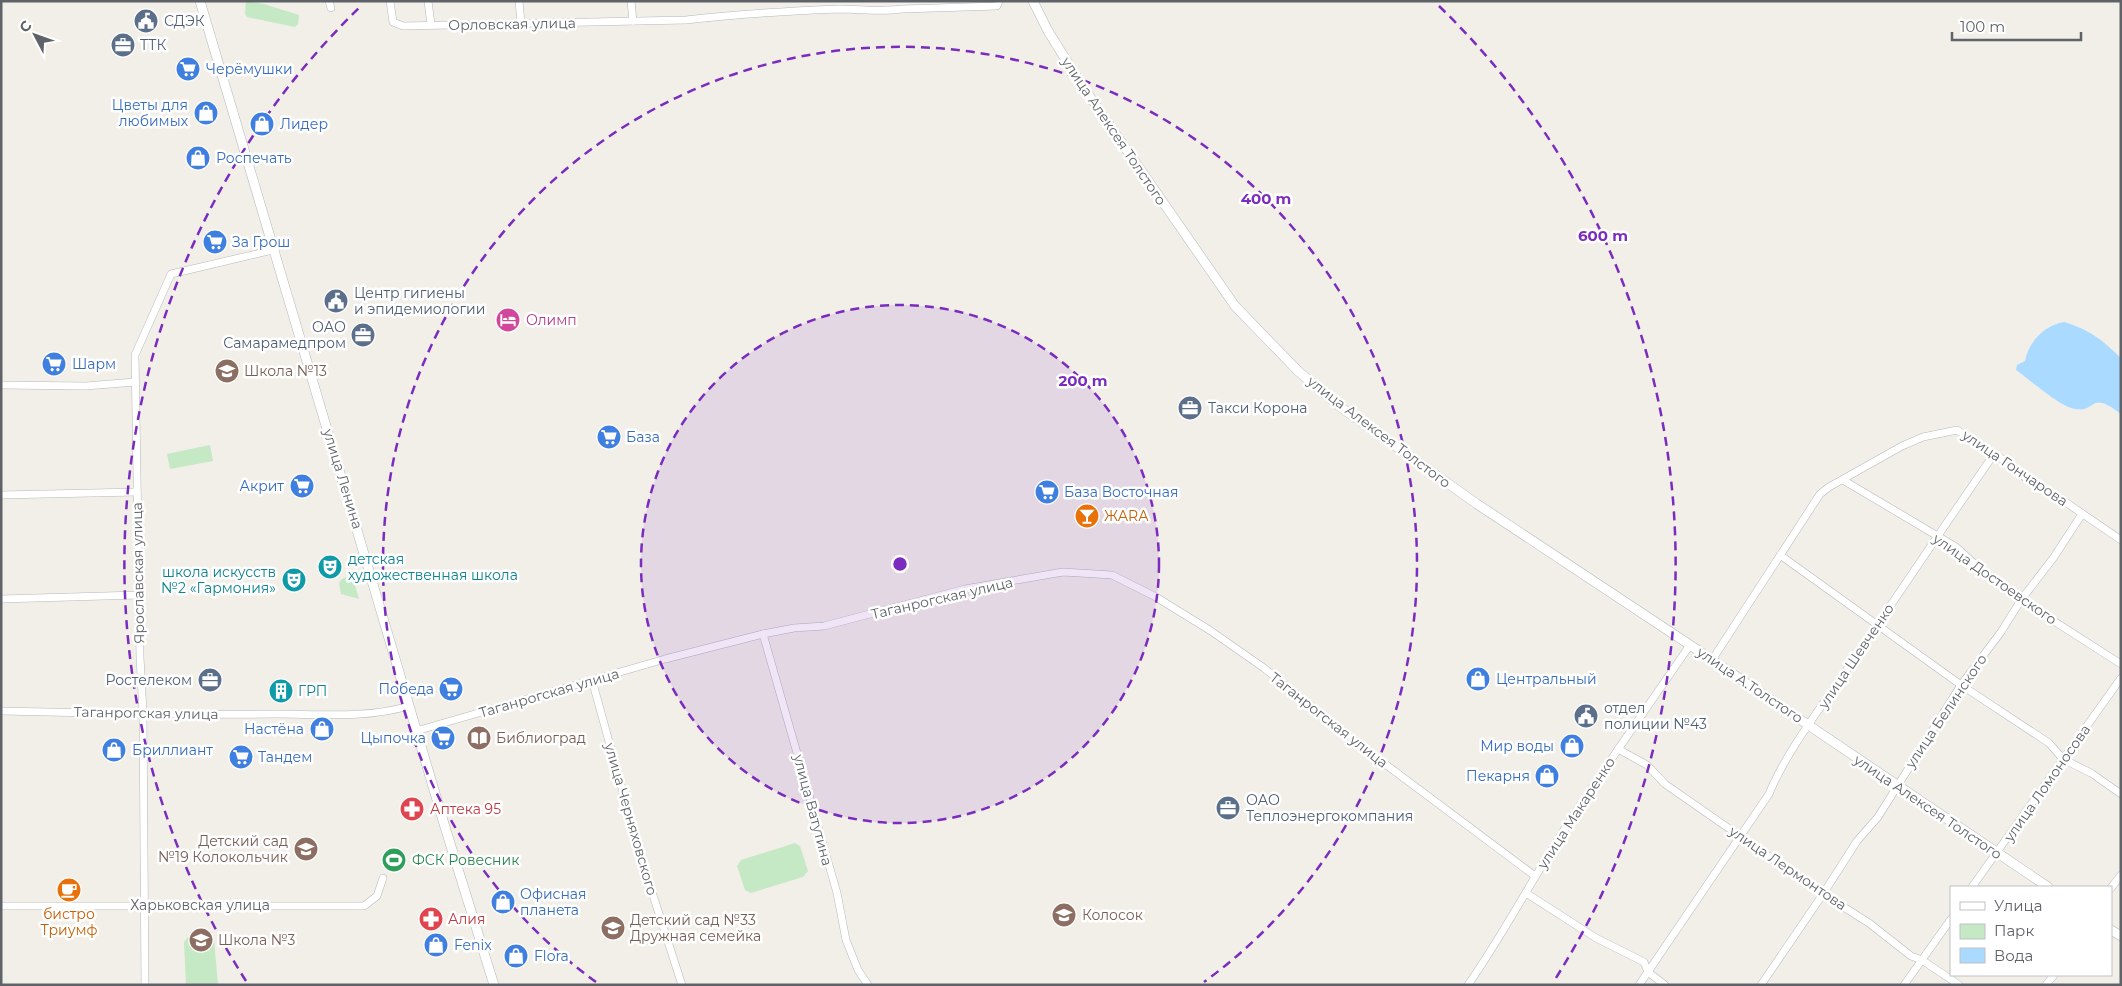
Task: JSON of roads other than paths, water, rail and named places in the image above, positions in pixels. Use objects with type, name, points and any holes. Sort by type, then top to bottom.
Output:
[{"type":"street","name":"улица Ленина","points":[[200,1],[273,250],[306,353],[416,731],[494,985]]},
{"type":"street","name":"Орловская улица","points":[[390,1],[393,22],[403,26],[686,20],[842,9],[887,11],[997,6],[999,1]]},
{"type":"street","points":[[428,1],[430,25]]},
{"type":"street","points":[[519,1],[521,24]]},
{"type":"street","points":[[631,1],[633,21]]},
{"type":"street","name":"улица Алексея Толстого","points":[[1033,1],[1048,31],[1080,84],[1235,306],[1287,362],[1340,406],[1384,438],[1508,524],[1690,645]]},
{"type":"street","name":"Ярославская улица","points":[[145,985],[146,905],[143,713],[134,382],[135,355],[171,274],[273,250]]},
{"type":"street","points":[[1,385],[86,386],[134,382]]},
{"type":"street","name":"улица Гончарова","points":[[1842,480],[1902,446],[1923,437],[1958,430],[2030,481],[2058,497],[2121,540]]},
{"type":"street","name":"улица Шевченко","points":[[1639,985],[1769,794],[1774,782],[1809,725],[1994,454]]},
{"type":"street","points":[[1712,660],[1820,494],[1842,480]]},
{"type":"street","name":"улица Достоевского","points":[[1842,480],[1956,547],[1987,575],[2021,600],[2121,664]]},
{"type":"street","points":[[1,495],[137,492]]},
{"type":"street","name":"улица Белинского","points":[[1761,985],[1824,894],[1857,841],[1878,817],[1961,685],[2001,632],[2021,600],[2054,557],[2082,514]]},
{"type":"street","points":[[1780,556],[1961,685],[2049,743],[2063,759],[2091,773],[2121,794]]},
{"type":"street","name":"Таганрогская улица","points":[[416,731],[592,680],[763,634],[824,626],[965,589],[1062,572],[1112,575],[1156,597],[1211,631],[1264,668],[1365,749],[1535,876]]},
{"type":"street","points":[[1,599],[139,595]]},
{"type":"street","name":"улица Ватутина","points":[[763,634],[837,893],[846,940],[858,970],[868,985]]},
{"type":"street","name":"улица А.Толстого","points":[[1690,645],[1809,725]]},
{"type":"street","name":"улица Макаренко","points":[[1468,985],[1535,876],[1618,749],[1690,645]]},
{"type":"street","name":"улица Ломоносова","points":[[1973,886],[2121,678]]},
{"type":"street","name":"улица Черняховского","points":[[592,680],[642,861],[682,985]]},
{"type":"street","name":"Таганрогская улица","points":[[1,711],[164,715],[313,714],[347,716],[395,710],[409,706]]},
{"type":"street","name":"улица Алексея Толстого","points":[[1809,725],[1896,786],[2047,886]]},
{"type":"street","name":"улица Лермонтова","points":[[1618,749],[1648,765],[1666,784],[1869,923],[1911,956],[1922,960],[1959,985]]},
{"type":"street","points":[[2112,887],[2121,875]]},
{"type":"street","name":"Харьковская улица","points":[[1,906],[364,906],[377,896],[383,878]]},
{"type":"street","points":[[1526,893],[1596,938],[1644,962],[1648,972],[1665,985]]},
{"type":"street","points":[[1904,985],[1950,920]]},
{"type":"water","points":[[2064,322],[2081,328],[2095,336],[2121,358],[2121,414],[2111,407],[2098,402],[2082,409],[2069,407],[2053,398],[2016,370],[2017,365],[2025,361],[2034,341],[2044,331]]},
{"type":"place","name":"СДЭК","points":[[146,21]]},
{"type":"place","name":"ТТК","points":[[123,45]]},
{"type":"place","name":"Черёмушки","points":[[188,69]]},
{"type":"place","name":"Цветы для любимых","points":[[206,113]]},
{"type":"place","name":"Лидер","points":[[262,124]]},
{"type":"place","name":"Роспечать","points":[[198,158]]},
{"type":"place","name":"За Грош","points":[[215,242]]},
{"type":"place","name":"Центр гигиены и эпидемиологии","points":[[336,301]]},
{"type":"place","name":"Олимп","points":[[508,320]]},
{"type":"place","name":"ОАО Самарамедпром","points":[[363,335]]},
{"type":"place","name":"Шарм","points":[[54,364]]},
{"type":"place","name":"Школа №13","points":[[227,371]]},
{"type":"place","name":"Такси Корона","points":[[1190,408]]},
{"type":"place","name":"База","points":[[609,437]]},
{"type":"place","name":"Акрит","points":[[302,486]]},
{"type":"place","name":"База Восточная","points":[[1047,492]]},
{"type":"place","name":"ЖАRА","points":[[1087,516]]},
{"type":"place","name":"детская художественная школа","points":[[330,567]]},
{"type":"place","name":"школа искусств №2 «Гармония»","points":[[294,580]]},
{"type":"place","name":"Центральный","points":[[1478,679]]},
{"type":"place","name":"Ростелеком","points":[[210,680]]},
{"type":"place","name":"Победа","points":[[451,689]]},
{"type":"place","name":"ГРП","points":[[281,691]]},
{"type":"place","name":"отдел полиции №43","points":[[1586,716]]},
{"type":"place","name":"Настёна","points":[[322,729]]},
{"type":"place","name":"Цыпочка","points":[[443,738]]},
{"type":"place","name":"Библиоград","points":[[479,738]]},
{"type":"place","name":"Мир воды","points":[[1572,746]]},
{"type":"place","name":"Бриллиант","points":[[114,750]]},
{"type":"place","name":"Тандем","points":[[241,757]]},
{"type":"place","name":"Пекарня","points":[[1547,776]]},
{"type":"place","name":"ОАО Теплоэнергокомпания","points":[[1228,808]]},
{"type":"place","name":"Аптека 95","points":[[412,809]]},
{"type":"place","name":"Детский сад №19 Колокольчик","points":[[306,849]]},
{"type":"place","name":"ФСК Ровесник","points":[[394,860]]},
{"type":"place","name":"бистро Триумф","points":[[69,890]]},
{"type":"place","name":"Офисная планета","points":[[503,902]]},
{"type":"place","name":"Колосок","points":[[1064,915]]},
{"type":"place","name":"Алия","points":[[431,919]]},
{"type":"place","name":"Детский сад №33 Дружная семейка","points":[[613,928]]},
{"type":"place","name":"Школа №3","points":[[201,940]]},
{"type":"place","name":"Fenix","points":[[436,945]]},
{"type":"place","name":"Flora","points":[[516,956]]}]
